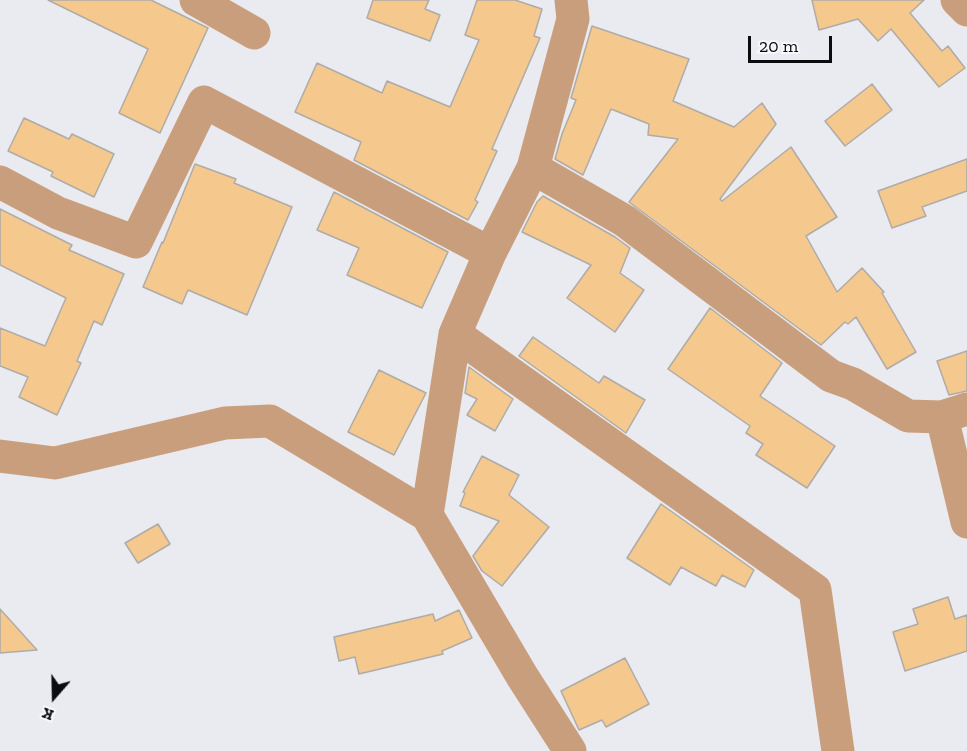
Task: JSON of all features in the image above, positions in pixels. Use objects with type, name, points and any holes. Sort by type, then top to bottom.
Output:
[{"type":"street","points":[[196,0],[254,33]]},
{"type":"street","points":[[427,515],[455,334],[490,253],[533,168],[573,19],[572,0]]},
{"type":"street","points":[[957,0],[967,10]]},
{"type":"street","points":[[0,182],[58,213],[136,242],[204,102],[490,253]]},
{"type":"street","points":[[533,168],[625,221],[831,376],[853,384],[908,416],[955,413],[967,522]]},
{"type":"street","points":[[455,334],[815,590],[838,751]]},
{"type":"street","points":[[0,456],[55,463],[225,423],[270,421],[427,515],[522,676],[570,751]]},
{"type":"building","points":[[48,0],[151,0],[208,28],[160,133],[119,113],[148,49]]},
{"type":"building","points":[[373,0],[429,0],[425,9],[440,15],[430,41],[367,18]]},
{"type":"building","points":[[477,0],[515,0],[542,9],[534,36],[540,38],[492,149],[497,151],[475,200],[478,202],[468,220],[354,160],[361,142],[295,112],[317,63],[382,93],[387,81],[450,107],[479,40],[465,35]]},
{"type":"building","points":[[812,0],[924,0],[910,13],[942,51],[948,46],[965,68],[939,87],[891,29],[878,41],[858,19],[819,30]]},
{"type":"building","points":[[592,26],[689,59],[673,101],[734,127],[762,103],[776,124],[720,199],[722,201],[791,147],[837,217],[806,236],[837,292],[862,268],[884,292],[882,293],[916,352],[887,369],[856,317],[848,324],[845,322],[821,345],[629,202],[678,139],[648,135],[649,124],[611,109],[583,175],[555,159],[576,100],[571,98]]},
{"type":"building","points":[[872,84],[892,110],[845,146],[825,121]]},
{"type":"building","points":[[24,118],[69,139],[72,134],[114,154],[94,197],[51,176],[53,172],[8,151]]},
{"type":"building","points":[[967,159],[967,191],[922,207],[926,216],[892,228],[878,191]]},
{"type":"building","points":[[195,164],[236,179],[234,183],[292,207],[247,315],[188,290],[182,304],[143,287]]},
{"type":"building","points":[[334,192],[448,252],[422,308],[347,275],[359,248],[317,230]]},
{"type":"building","points":[[543,196],[630,248],[620,273],[644,290],[615,332],[567,298],[591,265],[522,232],[537,202]]},
{"type":"building","points":[[0,209],[72,245],[69,250],[124,274],[102,325],[94,321],[77,361],[81,363],[57,415],[19,397],[28,377],[0,366],[0,328],[45,346],[66,298],[0,265]]},
{"type":"building","points":[[710,308],[782,363],[760,396],[835,446],[807,488],[756,455],[763,444],[746,433],[750,426],[668,369]]},
{"type":"building","points":[[533,337],[599,383],[604,376],[645,400],[626,433],[519,356]]},
{"type":"building","points":[[967,351],[967,391],[949,395],[937,361]]},
{"type":"building","points":[[469,367],[513,399],[495,431],[467,415],[477,399],[465,393]]},
{"type":"building","points":[[379,370],[426,393],[394,455],[348,432]]},
{"type":"building","points":[[482,456],[519,475],[509,495],[549,527],[502,586],[482,571],[473,556],[499,521],[460,506],[465,493],[463,492]]},
{"type":"building","points":[[661,504],[754,570],[745,587],[722,575],[716,586],[681,567],[670,585],[627,558]]},
{"type":"building","points":[[158,524],[170,544],[138,563],[125,543]]},
{"type":"building","points":[[948,597],[955,619],[967,615],[967,651],[905,671],[893,632],[918,624],[913,609]]},
{"type":"building","points":[[0,609],[37,650],[0,653]]},
{"type":"building","points":[[459,610],[472,638],[442,651],[443,654],[359,674],[355,657],[339,661],[334,637],[433,614],[435,621]]},
{"type":"building","points":[[625,658],[649,704],[606,727],[602,720],[579,730],[561,691]]}]
